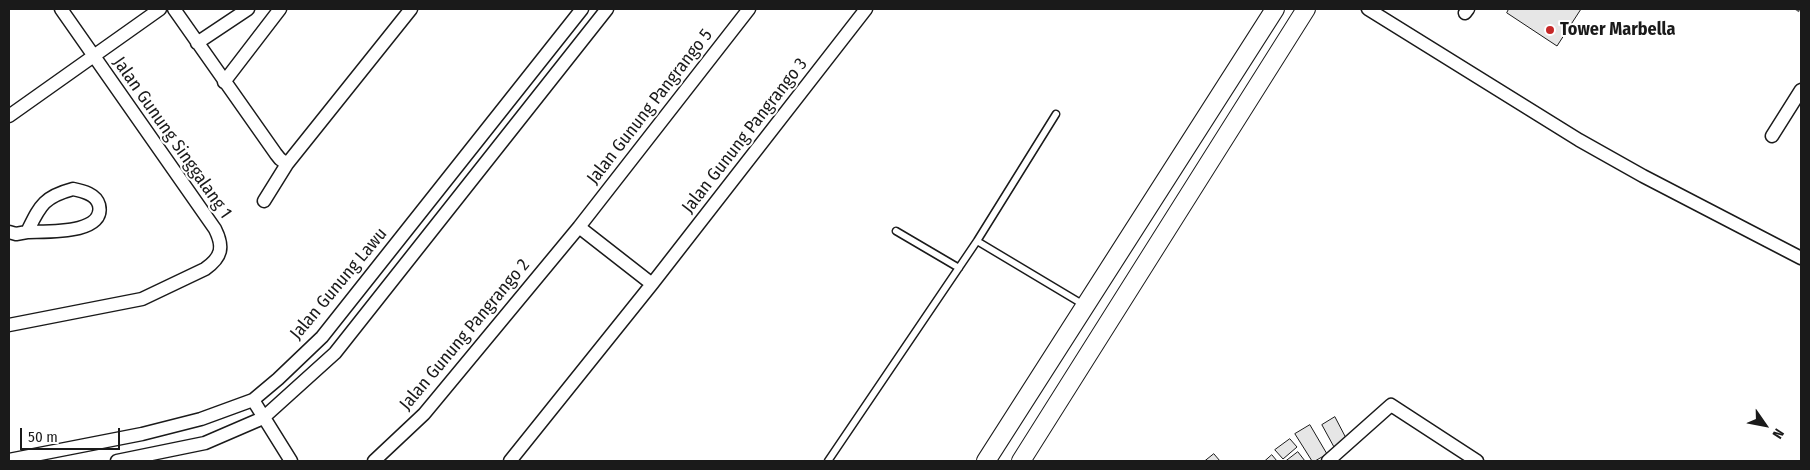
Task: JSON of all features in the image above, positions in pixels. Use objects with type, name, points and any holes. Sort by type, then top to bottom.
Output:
[{"type":"street","points":[[61,9],[94,56]]},
{"type":"street","points":[[9,116],[160,9]]},
{"type":"street","points":[[174,9],[280,160],[287,164]]},
{"type":"street","points":[[197,43],[248,9]]},
{"type":"street","points":[[224,82],[280,9]]},
{"type":"street","points":[[264,201],[287,164],[411,9]]},
{"type":"street","name":"Jalan Gunung Lawu","points":[[9,460],[142,434],[201,419],[253,400],[322,337],[582,9]]},
{"type":"street","points":[[117,461],[205,443],[263,418],[335,353],[607,9]]},
{"type":"street","name":"Jalan Gunung Pangrango 5","points":[[579,227],[749,9]]},
{"type":"street","name":"Jalan Gunung Pangrango 3","points":[[652,284],[866,9]]},
{"type":"street","points":[[986,461],[1275,9]]},
{"type":"street","points":[[1021,461],[1306,9]]},
{"type":"street","points":[[1368,9],[1580,140],[1643,176],[1801,258]]},
{"type":"street","name":"Jalan Gunung Singgalang 1","points":[[9,325],[142,300],[205,269],[219,256],[221,246],[215,229],[94,56]]},
{"type":"street","points":[[1772,136],[1801,90]]},
{"type":"street","points":[[9,232],[16,234],[77,229],[90,225],[100,214],[99,204],[96,198],[82,191],[73,189],[60,192],[46,200],[40,207],[28,232]]},
{"type":"street","points":[[510,461],[652,284],[579,227]]},
{"type":"street","name":"Jalan Gunung Pangrango 2","points":[[374,461],[424,414],[579,227]]},
{"type":"street","points":[[253,400],[291,461]]},
{"type":"street","points":[[1328,461],[1391,405],[1477,461]]},
{"type":"lane","points":[[828,461],[977,241],[1056,114]]},
{"type":"lane","points":[[896,230],[959,268]]},
{"type":"lane","points":[[977,241],[1085,306]]},
{"type":"path","points":[[1796,9],[1801,12]]},
{"type":"building","name":"Tower Marbella","points":[[1509,9],[1581,9],[1557,46],[1507,13]]},
{"type":"building","points":[[1335,417],[1347,440],[1334,447],[1322,425]]},
{"type":"building","points":[[1310,425],[1327,454],[1315,461],[1312,461],[1295,434]]},
{"type":"building","points":[[1290,439],[1297,447],[1283,459],[1275,450]]},
{"type":"building","points":[[1298,452],[1305,461],[1286,461]]},
{"type":"building","points":[[1214,454],[1220,461],[1205,461]]},
{"type":"building","points":[[1272,455],[1277,461],[1265,461]]},
{"type":"place","name":"Tower Marbella","points":[[1550,30]]}]
